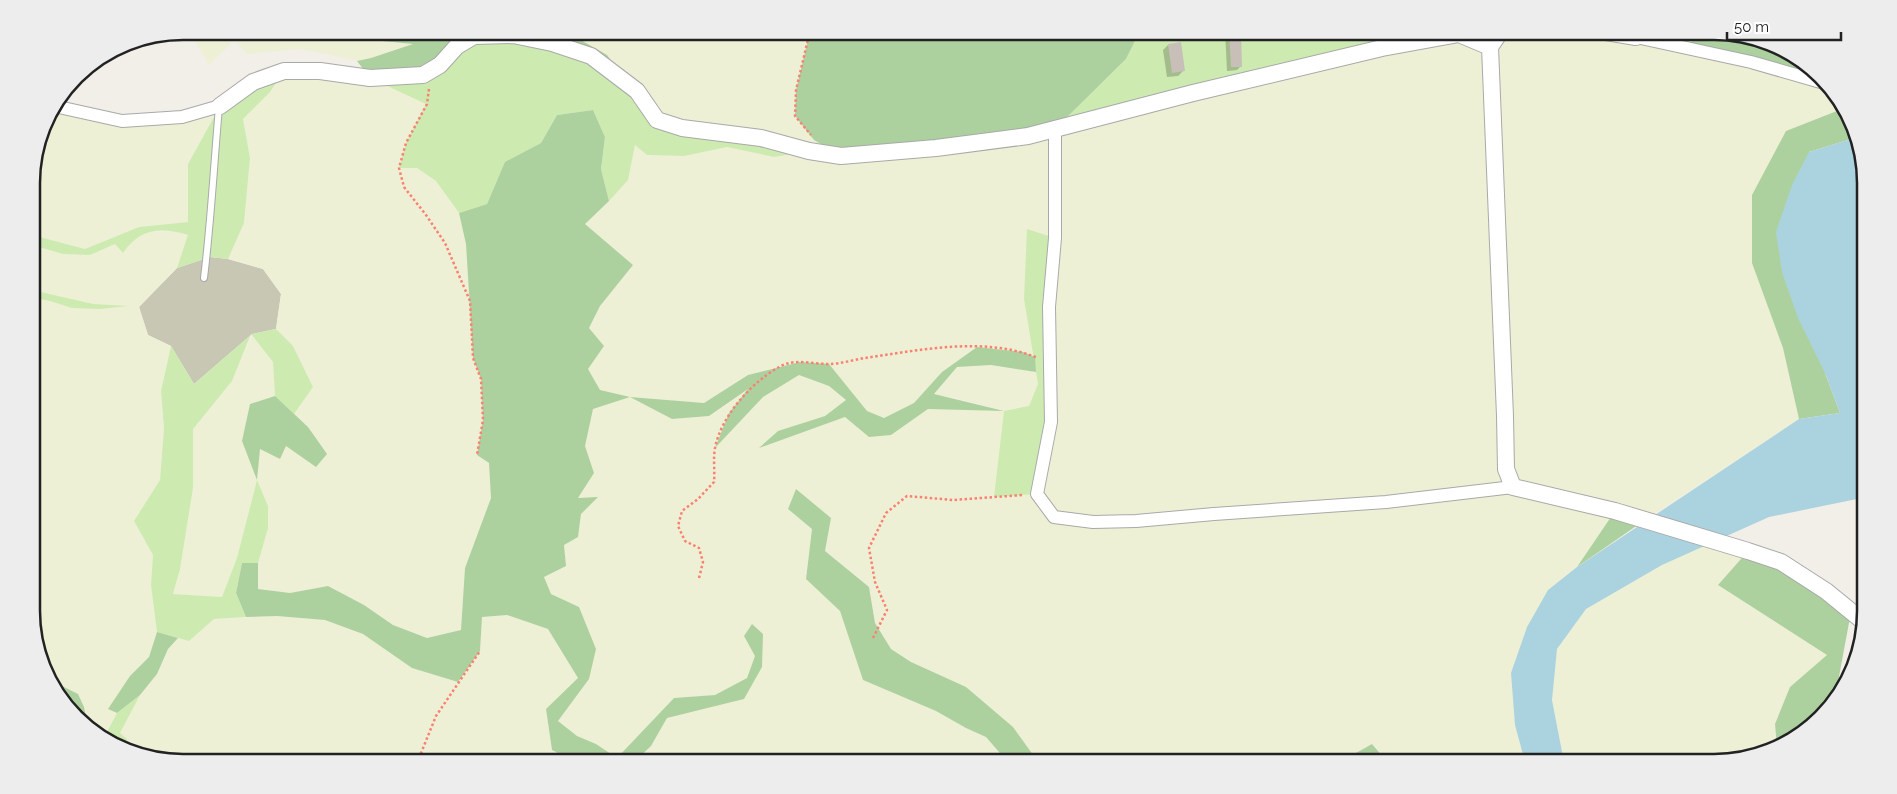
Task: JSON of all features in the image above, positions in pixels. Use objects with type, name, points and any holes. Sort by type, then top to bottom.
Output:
[{"type":"street","points":[[62,108],[122,120],[182,117],[220,106],[253,82],[284,71],[320,72],[370,78],[423,75],[440,65],[458,46],[468,40]]},
{"type":"street","points":[[537,40],[591,56],[637,91],[657,120],[682,128],[761,138],[809,151],[841,156],[1028,136],[1382,48],[1426,40]]},
{"type":"street","points":[[1473,40],[1490,47]]},
{"type":"street","points":[[1495,40],[1490,47],[1506,469],[1513,487]]},
{"type":"street","points":[[1661,40],[1812,80]]},
{"type":"street","points":[[1055,129],[1055,238],[1049,307],[1051,422],[1037,494],[1054,517],[1101,522],[1136,521],[1386,502],[1513,487],[1615,511],[1781,562],[1826,591],[1857,616]]},
{"type":"lane","points":[[204,278],[212,217],[220,106]]},
{"type":"path","points":[[808,40],[796,90],[795,116],[814,140]]},
{"type":"path","points":[[432,70],[427,104],[406,143],[399,168],[404,186],[445,243],[470,301],[473,358],[481,379],[482,388],[482,420],[477,455]]},
{"type":"path","points":[[699,578],[703,562],[699,548],[686,541],[678,526],[682,511],[698,499],[714,482],[715,448],[729,414],[750,388],[781,366],[800,362],[829,364],[907,352],[977,347],[1023,352],[1051,363]]},
{"type":"path","points":[[873,638],[887,610],[875,582],[869,548],[886,513],[907,496],[953,500],[1037,494]]},
{"type":"path","points":[[421,754],[436,716],[480,651]]},
{"type":"shaded area","points":[[194,40],[235,40],[209,65]]},
{"type":"shaded area","points":[[235,40],[374,40],[415,44],[357,61],[301,49],[247,54]]},
{"type":"shaded area","points":[[581,40],[808,40],[796,90],[1193,93],[1456,40],[1639,40],[1813,81],[1838,111],[1786,131],[1783,348],[1799,419],[1645,520],[1615,511],[1577,567],[1548,590],[1515,725],[1523,754],[1380,754],[1372,744],[1354,754],[1032,754],[1013,727],[891,649],[875,623],[869,587],[825,551],[831,518],[788,509],[812,529],[806,579],[840,611],[863,680],[936,711],[986,737],[1001,754],[643,754],[651,746],[667,718],[744,699],[755,656],[747,678],[715,695],[674,698],[621,754],[611,754],[596,744],[577,736],[558,721],[589,679],[579,607],[551,594],[543,577],[566,566],[564,544],[578,537],[581,514],[597,498],[578,499],[594,473],[585,446],[593,409],[629,397],[599,390],[588,369],[589,328],[600,306],[633,265],[585,224],[628,180],[635,144],[647,155],[684,156],[727,147],[774,157],[657,120],[607,55]],"holes":[[[1027,230],[1055,238],[1037,494],[1029,406],[1038,384],[1036,372],[991,365],[957,367],[934,395],[955,398],[1001,410],[928,409],[891,435],[845,417],[761,447],[778,431],[825,416],[846,401],[829,386],[799,374],[763,397],[716,446],[750,388],[709,416],[672,419],[632,397],[704,403],[748,375],[781,366],[828,364],[867,411],[883,418],[914,403],[942,372],[977,347],[1035,357]]]},
{"type":"shaded area","points":[[284,71],[370,78],[427,104],[406,143],[399,168],[417,168],[436,181],[459,213],[466,244],[473,358],[481,379],[483,420],[477,455],[489,463],[491,498],[465,568],[461,630],[428,638],[393,625],[364,605],[328,586],[290,593],[258,589],[258,563],[268,528],[268,506],[257,481],[237,558],[222,598],[173,594],[180,569],[193,488],[193,429],[232,381],[252,334],[273,362],[275,396],[250,404],[257,479],[260,448],[285,446],[308,427],[294,414],[313,387],[293,346],[276,329],[281,294],[263,269],[228,259],[244,223],[250,158],[243,119],[270,92]]},
{"type":"shaded area","points":[[220,106],[188,164],[188,222],[139,227],[85,249],[40,237],[41,164],[51,128],[61,108],[122,121]]},
{"type":"shaded area","points":[[173,231],[189,235],[177,268],[139,307],[148,335],[171,346],[161,391],[164,428],[160,480],[134,521],[153,555],[151,585],[157,632],[149,657],[130,676],[109,708],[117,713],[106,732],[86,716],[78,694],[61,686],[48,657],[40,621],[40,247],[63,254],[90,255],[115,244],[131,242],[146,232]]},
{"type":"shaded area","points":[[210,257],[228,259],[263,269],[281,294],[276,329],[252,334],[194,384],[171,346],[148,335],[139,307],[177,268]]},
{"type":"shaded area","points":[[1713,540],[1748,551],[1718,585],[1828,655],[1790,687],[1775,724],[1776,740],[1769,743],[1751,749],[1724,754],[1562,754],[1552,700],[1557,649],[1586,609],[1662,565]]},
{"type":"shaded area","points":[[507,615],[548,629],[579,678],[546,709],[552,750],[560,754],[183,754],[164,753],[137,746],[127,742],[127,739],[120,733],[140,695],[157,674],[168,649],[178,638],[189,641],[214,619],[277,616],[325,620],[363,634],[413,668],[480,651],[482,617]]},
{"type":"green space","points":[[372,40],[469,40],[440,65],[370,78],[357,61],[371,58],[413,44]]},
{"type":"green space","points":[[464,40],[497,40],[591,56],[657,120],[809,151],[774,157],[727,147],[684,156],[647,155],[635,145],[628,180],[609,201],[601,169],[605,137],[593,110],[557,115],[541,143],[505,163],[487,204],[459,213],[436,181],[417,168],[399,168],[406,143],[426,104],[370,78]]},
{"type":"green space","points":[[497,40],[581,40],[607,55],[626,81],[591,56]]},
{"type":"green space","points":[[808,40],[1136,40],[1126,59],[1055,129],[841,156],[814,140],[795,116],[796,90]]},
{"type":"green space","points":[[1136,40],[1424,40],[1055,129],[1126,59]]},
{"type":"green space","points":[[1664,40],[1692,40],[1692,49]]},
{"type":"green space","points":[[1692,40],[1724,40],[1742,43],[1777,55],[1794,64],[1813,80],[1692,49]]},
{"type":"green space","points":[[284,71],[270,92],[243,119],[250,158],[244,223],[228,259],[210,257],[177,268],[188,235],[169,231],[144,234],[123,253],[115,244],[90,255],[63,254],[40,247],[40,237],[85,249],[139,227],[188,222],[188,164],[220,106]]},
{"type":"green space","points":[[593,110],[605,137],[601,169],[609,201],[585,224],[633,265],[600,306],[589,328],[604,346],[588,369],[600,390],[630,397],[593,409],[585,446],[594,473],[578,498],[598,497],[581,514],[578,537],[564,545],[566,566],[544,577],[551,594],[579,607],[596,649],[589,679],[558,721],[577,736],[596,744],[611,754],[560,754],[552,750],[546,709],[578,678],[548,629],[507,615],[482,617],[480,651],[458,682],[412,668],[363,634],[325,620],[277,616],[246,617],[236,593],[242,563],[258,563],[258,589],[290,593],[328,586],[364,605],[393,625],[427,638],[461,630],[465,568],[491,498],[489,463],[477,455],[483,420],[481,379],[473,358],[466,244],[459,213],[487,204],[505,162],[541,143],[557,115]]},
{"type":"green space","points":[[1838,111],[1850,139],[1809,152],[1825,373],[1840,413],[1799,419],[1783,348],[1752,263],[1752,195],[1786,131]]},
{"type":"green space","points":[[1027,229],[1055,238],[1051,371],[1037,494],[994,497],[1004,411],[1029,406],[1038,384],[1024,299]]},
{"type":"green space","points":[[40,292],[93,304],[128,306],[100,309],[72,308],[40,299]]},
{"type":"green space","points":[[276,329],[293,346],[313,387],[294,414],[275,396],[273,362],[251,335]]},
{"type":"green space","points":[[250,335],[232,381],[193,429],[193,488],[180,569],[173,594],[222,597],[237,558],[257,480],[268,506],[268,528],[258,563],[242,563],[236,593],[246,617],[214,619],[189,641],[157,632],[151,585],[153,555],[134,521],[160,480],[164,428],[161,391],[171,346],[194,384]]},
{"type":"green space","points":[[977,347],[1023,352],[1035,357],[1036,372],[991,365],[957,367],[934,394],[1004,411],[928,409],[891,435],[869,437],[845,417],[759,448],[778,431],[825,416],[846,400],[829,386],[799,375],[763,397],[715,448],[729,413],[748,389],[709,416],[672,419],[630,397],[704,403],[748,375],[800,362],[829,364],[867,411],[884,418],[914,403],[942,372]]},
{"type":"green space","points":[[275,396],[308,427],[327,454],[316,467],[286,446],[280,459],[260,449],[257,480],[242,441],[250,404]]},
{"type":"green space","points":[[796,489],[831,518],[825,551],[869,587],[875,623],[891,649],[911,662],[966,687],[1013,727],[1032,754],[1001,754],[986,737],[936,711],[863,680],[840,611],[806,579],[812,529],[788,509]]},
{"type":"green space","points":[[1615,511],[1645,520],[1577,567]]},
{"type":"green space","points":[[1748,551],[1851,612],[1838,681],[1833,691],[1808,719],[1776,740],[1775,724],[1790,687],[1827,655],[1718,585]]},
{"type":"green space","points":[[752,624],[763,634],[762,667],[744,699],[667,718],[651,746],[643,754],[621,754],[674,698],[715,695],[747,678],[755,656],[744,636]]},
{"type":"green space","points":[[157,632],[178,638],[168,649],[157,674],[140,695],[117,713],[108,709],[130,676],[149,657]]},
{"type":"green space","points":[[61,686],[78,694],[86,716],[75,705]]},
{"type":"green space","points":[[140,695],[120,733],[127,739],[127,742],[106,732],[117,713]]},
{"type":"green space","points":[[1372,744],[1380,754],[1354,754]]},
{"type":"water","points":[[1850,139],[1856,164],[1857,499],[1769,517],[1662,565],[1586,609],[1557,649],[1552,700],[1562,754],[1523,754],[1515,725],[1511,673],[1527,627],[1548,590],[1577,567],[1799,419],[1840,413],[1825,373],[1798,318],[1782,272],[1776,232],[1792,185],[1809,152]]},
{"type":"building","points":[[1230,40],[1241,40],[1242,67],[1231,67]]},
{"type":"building","points":[[1181,42],[1185,71],[1172,73],[1168,44]]}]
